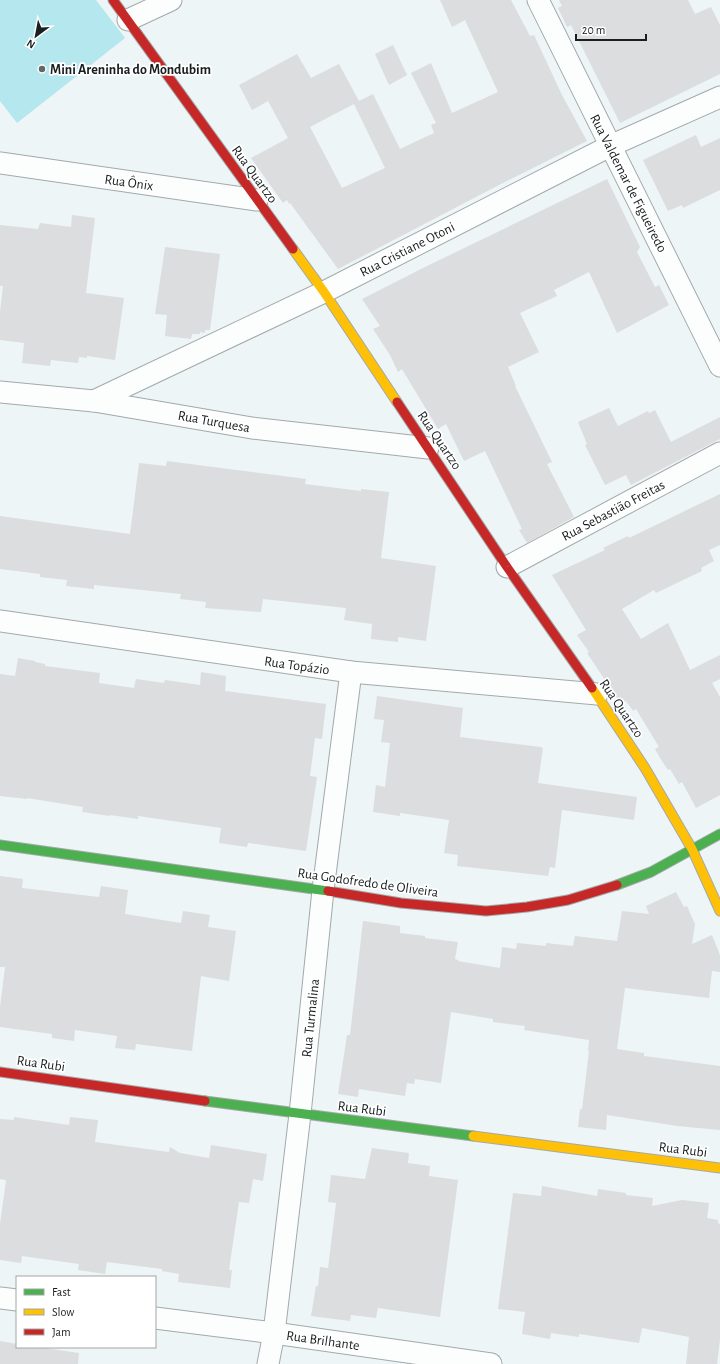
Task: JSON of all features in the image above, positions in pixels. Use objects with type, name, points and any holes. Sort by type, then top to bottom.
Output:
[{"type":"street","name":"Rua Quartzo","points":[[113,0],[324,292],[507,567],[597,694],[645,768],[692,849],[720,911]]},
{"type":"street","points":[[128,20],[171,0]]},
{"type":"street","name":"Rua Valdemar de Figueiredo","points":[[538,0],[720,366]]},
{"type":"street","name":"Rua Cristiane Otoni","points":[[94,401],[324,292],[610,146],[720,97]]},
{"type":"street","name":"Rua Ônix","points":[[0,163],[257,200]]},
{"type":"street","name":"Rua Turquesa","points":[[0,392],[94,401],[252,428],[428,448]]},
{"type":"street","name":"Rua Sebastião Freitas","points":[[507,567],[720,453]]},
{"type":"street","name":"Rua Topázio","points":[[0,621],[351,672],[597,694]]},
{"type":"street","name":"Rua Turmalina","points":[[268,1364],[274,1333],[300,1114],[323,890],[351,672]]},
{"type":"street","name":"Rua Godofredo de Oliveira","points":[[0,845],[323,890],[400,903],[486,911],[527,907],[568,900],[619,884],[651,872],[720,834]]},
{"type":"street","name":"Rua Rubi","points":[[0,1072],[300,1114],[720,1168]]},
{"type":"street","points":[[0,1298],[16,1300]]},
{"type":"street","name":"Rua Brilhante","points":[[156,1318],[274,1333],[491,1364]]},
{"type":"shaded area","name":"Mini Areninha do Mondubim","points":[[0,0],[96,0],[125,38],[17,123],[0,101]]},
{"type":"building","points":[[440,0],[511,0],[530,36],[534,35],[562,95],[587,141],[338,269],[290,203],[289,204],[287,200],[283,203],[251,158],[288,138],[268,101],[252,110],[239,85],[297,54],[311,78],[339,64],[359,101],[373,94],[400,149],[434,133],[431,125],[436,123],[411,73],[431,63],[452,113],[498,92],[465,20],[452,27]],"holes":[[[354,104],[385,168],[342,188],[310,127]]]},
{"type":"building","points":[[559,0],[688,0],[695,14],[711,7],[720,25],[720,74],[620,123],[571,25],[567,27],[558,8],[562,6]]},
{"type":"building","points":[[393,45],[407,75],[389,85],[375,54]]},
{"type":"building","points":[[696,135],[701,147],[720,138],[720,190],[683,208],[682,205],[668,211],[643,160]]},
{"type":"building","points":[[607,179],[640,247],[637,252],[655,287],[659,285],[669,305],[617,333],[589,272],[554,290],[557,296],[520,313],[539,352],[508,367],[515,386],[552,462],[547,464],[574,517],[527,543],[519,530],[522,529],[485,451],[464,461],[446,424],[438,429],[402,369],[398,372],[390,355],[373,329],[380,326],[362,299]]},
{"type":"building","points":[[72,215],[95,218],[86,293],[124,298],[115,360],[87,356],[87,358],[79,357],[78,363],[51,360],[50,366],[22,363],[24,343],[0,340],[0,312],[3,286],[0,286],[0,225],[38,229],[40,223],[71,227]]},
{"type":"building","points":[[165,247],[220,254],[210,330],[205,330],[205,333],[200,332],[200,334],[192,334],[191,339],[165,336],[167,315],[155,314]]},
{"type":"building","points":[[609,408],[618,426],[648,411],[649,413],[655,410],[671,442],[720,417],[720,439],[631,485],[626,475],[605,485],[585,445],[587,444],[578,422]]},
{"type":"building","points":[[167,461],[306,479],[305,484],[361,491],[361,489],[389,492],[381,558],[436,566],[426,641],[398,637],[398,642],[371,639],[372,624],[344,620],[346,608],[263,599],[261,612],[205,608],[206,602],[180,599],[181,594],[94,585],[94,589],[66,586],[67,580],[40,577],[40,574],[0,569],[0,516],[130,534],[139,463],[166,466]]},
{"type":"building","points":[[720,494],[720,545],[709,550],[714,561],[701,568],[702,571],[656,593],[654,590],[622,609],[641,639],[668,623],[690,670],[720,655],[720,679],[712,683],[720,697],[720,795],[696,808],[682,782],[679,784],[670,769],[668,770],[660,758],[655,749],[659,747],[636,709],[633,711],[626,701],[621,704],[587,653],[589,652],[577,635],[586,630],[552,575],[605,550],[603,548],[628,536],[629,538]]},
{"type":"building","points":[[18,658],[35,661],[45,664],[45,666],[100,673],[99,683],[134,688],[136,679],[164,683],[165,680],[200,685],[201,672],[226,676],[225,691],[326,704],[322,739],[315,738],[310,776],[317,777],[306,851],[248,843],[247,847],[219,843],[221,828],[138,816],[138,819],[82,812],[83,807],[27,798],[0,796],[0,674],[15,676]]},
{"type":"building","points":[[377,696],[463,708],[460,737],[541,747],[543,748],[538,783],[637,797],[634,820],[562,810],[555,868],[550,867],[548,876],[457,866],[458,855],[444,853],[449,820],[400,813],[400,816],[373,812],[376,785],[385,787],[390,743],[381,742],[384,720],[374,719]]},
{"type":"building","points":[[0,876],[23,879],[22,888],[99,897],[101,886],[128,890],[125,914],[181,923],[183,911],[210,915],[208,927],[236,931],[229,981],[201,976],[192,1051],[136,1044],[135,1050],[115,1048],[117,1036],[75,1030],[74,1041],[52,1038],[52,1034],[0,1027],[0,1007],[5,967],[0,967]]},
{"type":"building","points":[[676,892],[684,907],[687,906],[695,924],[692,944],[712,935],[720,955],[720,972],[712,971],[709,998],[625,988],[617,1049],[644,1053],[644,1056],[720,1066],[720,1130],[677,1126],[607,1115],[606,1130],[578,1127],[580,1109],[582,1109],[589,1040],[524,1030],[525,1026],[493,1022],[493,1019],[451,1012],[441,1083],[415,1079],[414,1084],[407,1083],[405,1096],[359,1089],[358,1097],[338,1094],[347,1035],[350,1035],[363,921],[400,926],[400,933],[458,942],[455,959],[458,961],[500,968],[502,947],[516,949],[517,943],[546,946],[546,943],[573,946],[575,936],[617,941],[622,911],[649,914],[646,906]]},
{"type":"building","points":[[14,1117],[69,1125],[70,1117],[98,1120],[95,1142],[169,1152],[170,1147],[180,1153],[209,1158],[211,1145],[267,1154],[263,1181],[253,1179],[249,1203],[239,1202],[229,1270],[232,1270],[230,1288],[178,1282],[179,1274],[162,1271],[162,1269],[107,1262],[105,1274],[78,1270],[79,1264],[22,1256],[21,1263],[0,1260],[0,1224],[6,1180],[0,1179],[0,1119],[14,1120]]},
{"type":"building","points":[[372,1148],[409,1153],[408,1163],[430,1166],[429,1176],[458,1180],[440,1317],[378,1308],[376,1318],[351,1315],[350,1321],[311,1316],[316,1286],[318,1286],[320,1267],[328,1268],[336,1203],[328,1202],[331,1175],[365,1179]]},
{"type":"building","points":[[542,1186],[597,1196],[598,1189],[626,1193],[626,1195],[653,1198],[652,1206],[682,1200],[709,1203],[707,1218],[718,1220],[718,1223],[720,1224],[720,1340],[717,1364],[686,1364],[689,1337],[642,1328],[639,1343],[579,1334],[579,1337],[551,1333],[550,1339],[522,1334],[525,1312],[498,1309],[513,1193],[541,1196]]},
{"type":"building","points":[[0,1341],[16,1344],[16,1348],[46,1348],[79,1353],[78,1364],[0,1364]]},
{"type":"traffic: fast","points":[[617,885],[651,872],[720,834]]},
{"type":"traffic: fast","points":[[0,845],[328,891]]},
{"type":"traffic: fast","points":[[205,1101],[473,1136]]},
{"type":"traffic: slow","points":[[293,249],[324,292],[397,402]]},
{"type":"traffic: slow","points":[[592,688],[645,768],[692,849],[720,911]]},
{"type":"traffic: slow","points":[[473,1136],[720,1168]]},
{"type":"traffic: jam","points":[[113,0],[293,249]]},
{"type":"traffic: jam","points":[[397,402],[507,567],[592,688]]},
{"type":"traffic: jam","points":[[328,891],[401,903],[486,911],[527,907],[568,900],[617,885]]},
{"type":"traffic: jam","points":[[0,1072],[205,1101]]},
{"type":"place","name":"Mini Areninha do Mondubim","points":[[42,69]]}]
